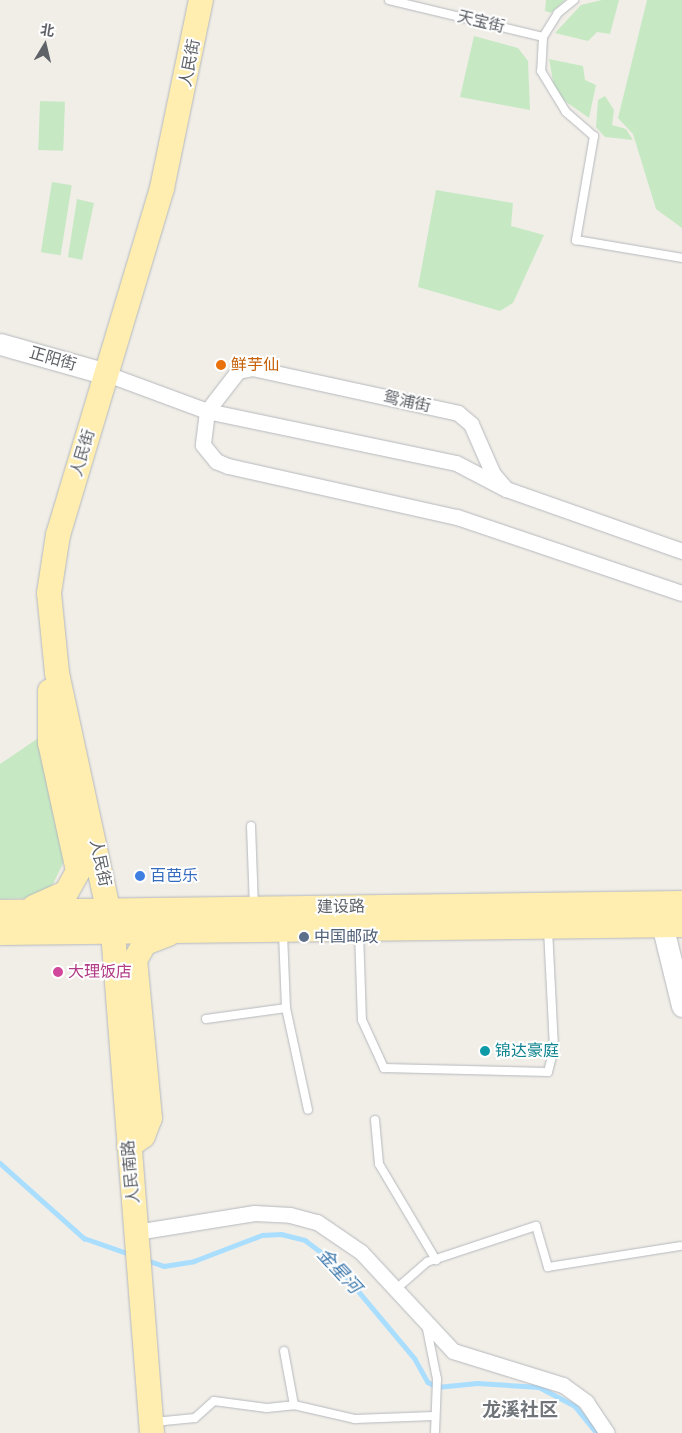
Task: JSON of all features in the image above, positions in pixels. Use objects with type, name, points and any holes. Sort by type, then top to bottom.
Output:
[{"type":"main road","name":"人民街","points":[[112,921],[50,630],[53,557],[162,188],[201,0]]},
{"type":"main road","points":[[5,912],[60,897],[78,871],[50,743],[50,630]]},
{"type":"main road","name":"建设路","points":[[5,912],[112,921],[179,931],[548,927],[667,918],[682,903]]},
{"type":"main road","name":"建设路","points":[[0,933],[254,909],[667,918]]},
{"type":"main road","name":"人民南路","points":[[112,921],[152,1428]]},
{"type":"main road","points":[[129,1146],[144,1136],[150,1118],[134,960],[149,940],[179,931]]},
{"type":"street","name":"正阳街","points":[[0,344],[107,374]]},
{"type":"street","name":"鸳浦街","points":[[207,411],[238,371],[252,368],[458,413],[471,424],[493,474],[506,489]]},
{"type":"street","points":[[107,374],[207,411],[456,463],[506,489],[682,551]]},
{"type":"street","points":[[207,411],[203,445],[216,461],[228,466],[457,517],[682,593]]},
{"type":"street","points":[[667,918],[682,1006]]},
{"type":"street","points":[[138,1250],[244,1214],[299,1216],[352,1244],[427,1329],[466,1358],[569,1388],[590,1406],[607,1433]]},
{"type":"lane","name":"天宝街","points":[[389,0],[543,37]]},
{"type":"lane","points":[[574,0],[558,13],[543,37],[541,71],[566,112],[594,136],[576,240],[682,258]]},
{"type":"lane","points":[[251,826],[254,909]]},
{"type":"lane","points":[[359,929],[362,1020],[384,1068],[548,1072],[554,1048],[548,927]]},
{"type":"lane","points":[[283,930],[286,1008],[308,1110]]},
{"type":"lane","points":[[206,1020],[286,1008]]},
{"type":"lane","points":[[375,1120],[379,1164],[436,1260]]},
{"type":"lane","points":[[394,1292],[436,1260],[536,1226],[548,1267],[680,1246]]},
{"type":"lane","points":[[427,1329],[437,1379],[433,1398],[435,1433]]},
{"type":"lane","points":[[284,1351],[294,1405]]},
{"type":"lane","points":[[152,1428],[195,1418],[214,1401],[267,1408],[294,1405],[355,1419],[434,1416]]},
{"type":"green space","points":[[546,0],[565,0],[551,13],[545,11]]},
{"type":"green space","points":[[602,0],[619,0],[610,34],[597,32],[588,41],[555,33],[581,5]]},
{"type":"green space","points":[[647,0],[682,0],[682,228],[656,209],[633,134],[618,118]]},
{"type":"green space","points":[[474,36],[518,48],[528,61],[530,110],[460,97]]},
{"type":"green space","points":[[549,59],[583,66],[585,80],[596,85],[589,118],[562,99],[554,87]]},
{"type":"green space","points":[[605,96],[614,110],[612,125],[626,129],[633,140],[605,137],[596,127],[598,100]]},
{"type":"green space","points":[[40,101],[65,102],[63,151],[38,150]]},
{"type":"green space","points":[[52,182],[72,185],[61,255],[41,252]]},
{"type":"green space","points":[[436,190],[513,203],[511,226],[544,235],[513,303],[500,311],[418,287]]},
{"type":"green space","points":[[77,199],[94,203],[82,260],[68,257]]},
{"type":"green space","points":[[43,735],[68,853],[52,886],[32,898],[0,899],[0,764]]},
{"type":"waterway","name":"金星河","points":[[0,1163],[84,1238],[130,1254]]},
{"type":"waterway","name":"金星河","points":[[146,1260],[164,1266],[194,1261],[262,1235],[281,1234],[305,1240],[334,1262],[415,1359],[428,1382],[437,1387],[477,1383],[539,1387],[575,1406],[597,1433]]},
{"type":"place","name":"鲜芋仙","points":[[221,365]]},
{"type":"place","name":"百芭乐","points":[[140,876]]},
{"type":"place","name":"中国邮政","points":[[304,937]]},
{"type":"place","name":"大理饭店","points":[[58,972]]},
{"type":"place","name":"锦达豪庭","points":[[485,1051]]},
{"type":"district","name":"龙溪社区","points":[[520,1410]]}]
